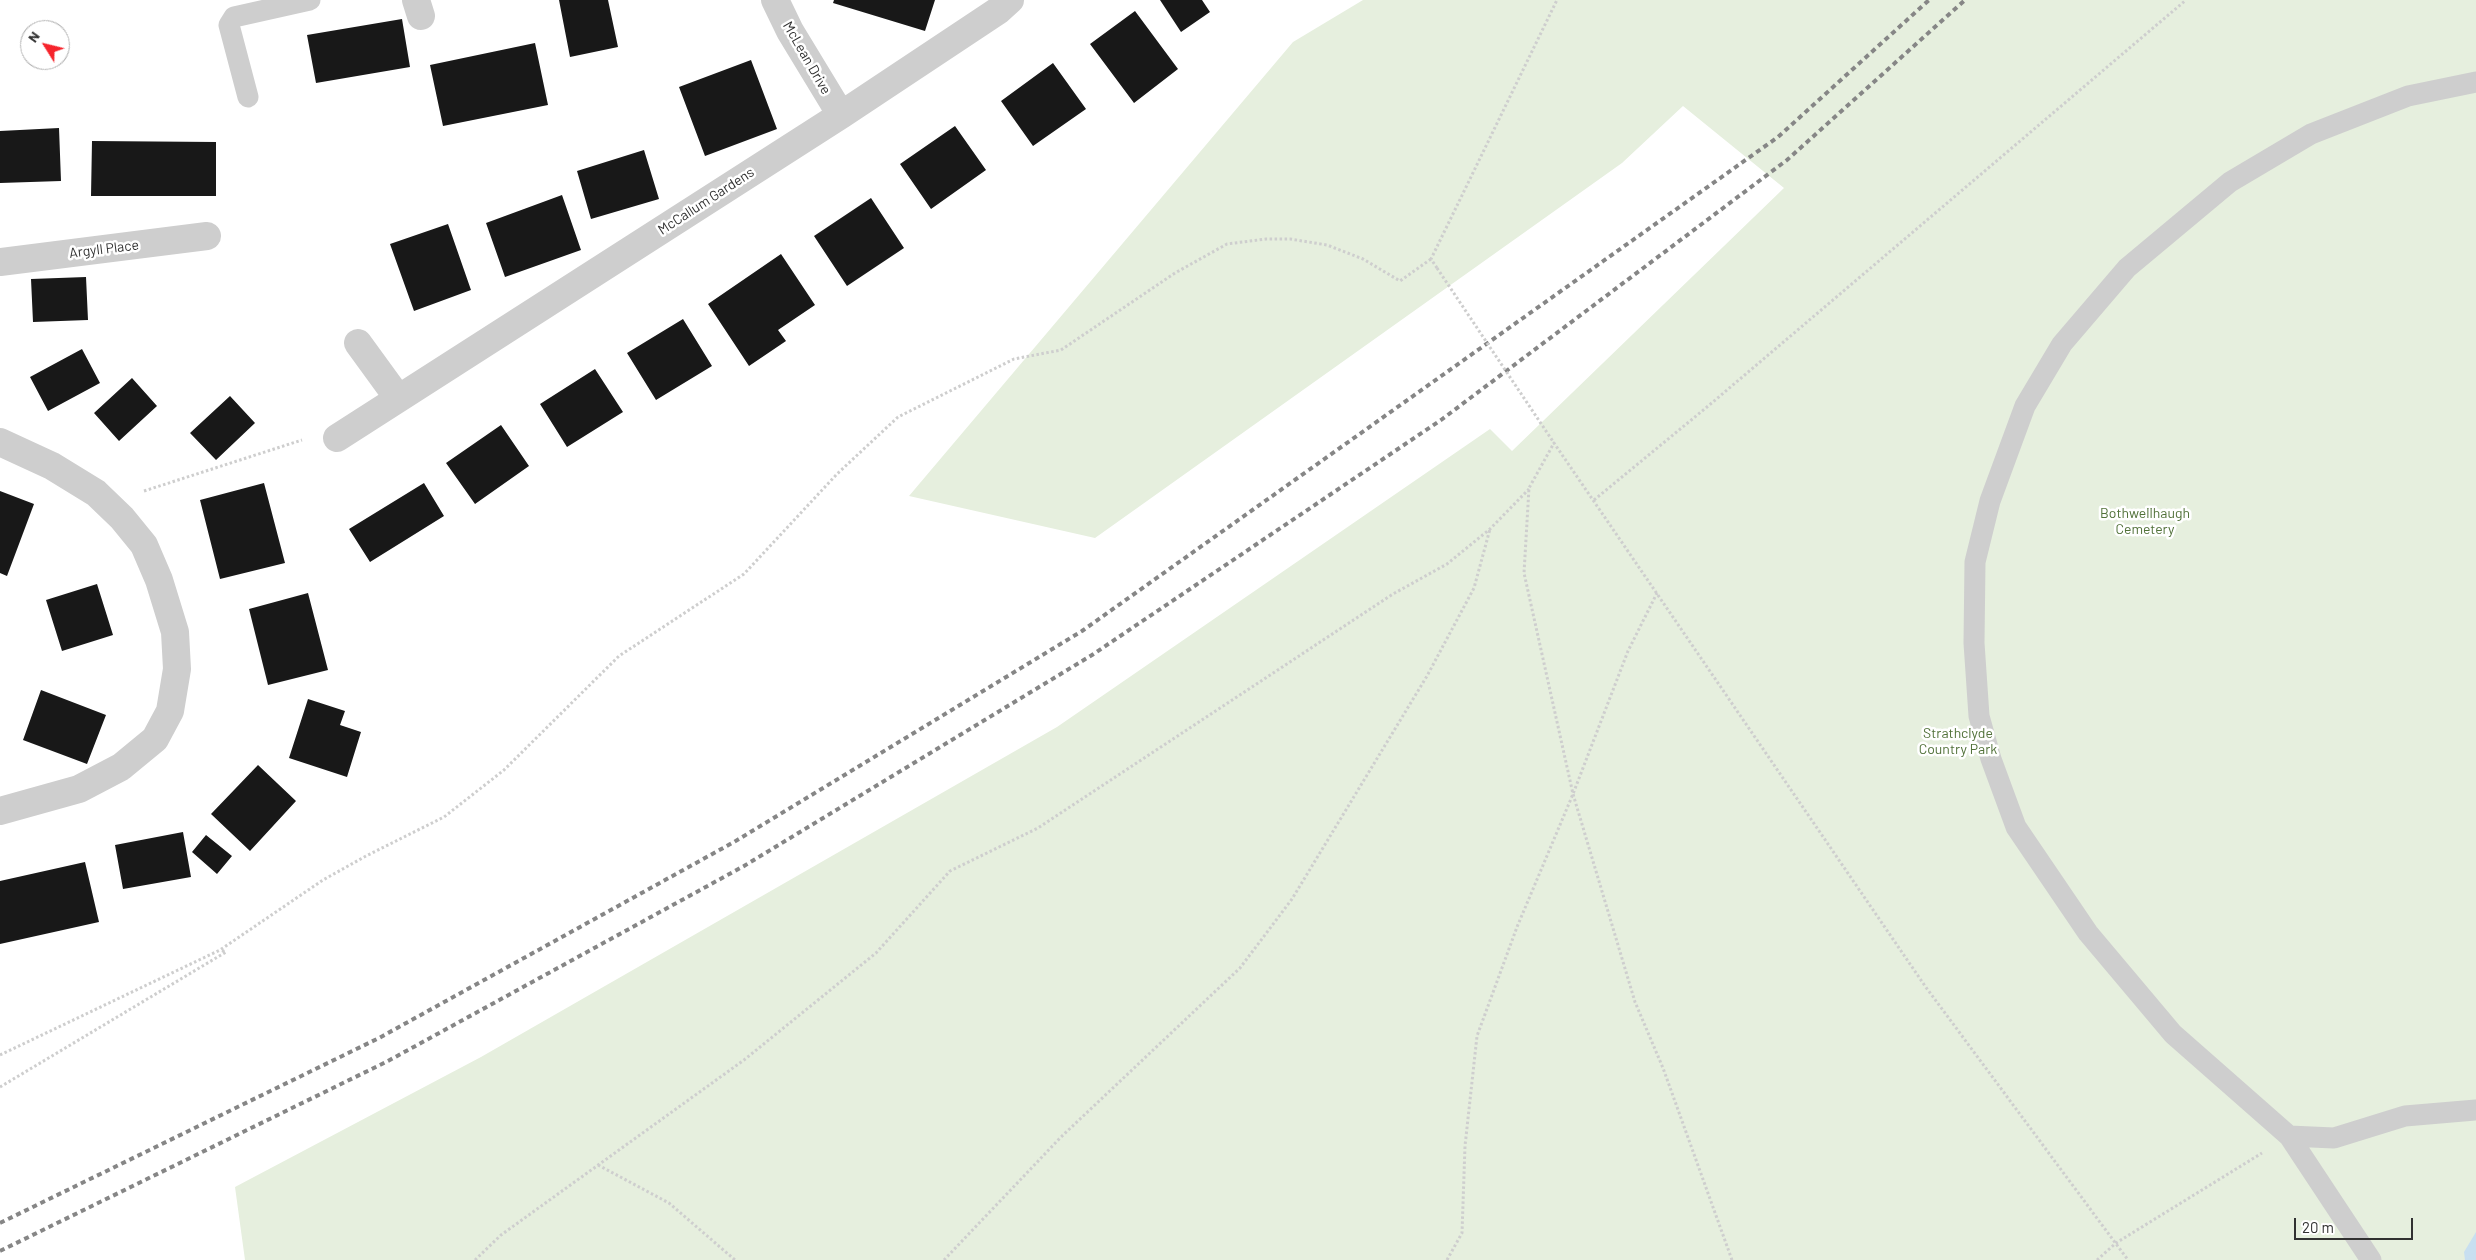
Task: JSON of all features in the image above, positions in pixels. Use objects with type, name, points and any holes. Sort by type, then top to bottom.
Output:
[{"type":"street","name":"McLean Drive","points":[[775,0],[790,31],[841,115]]},
{"type":"street","name":"McCallum Gardens","points":[[336,438],[841,115],[999,10],[1010,0]]},
{"type":"street","name":"Argyll Place","points":[[0,262],[207,236]]},
{"type":"street","points":[[358,343],[398,398]]},
{"type":"street","points":[[0,442],[52,466],[96,492],[144,545],[159,580],[175,632],[177,669],[170,712],[155,738],[121,767],[79,789],[0,811]]},
{"type":"lane","points":[[248,97],[229,24],[234,17],[310,0]]},
{"type":"lane","points":[[2371,1260],[2289,1136],[2173,1034],[2088,933],[2016,827],[1990,759],[1979,716],[1974,642],[1975,562],[1990,502],[2025,406],[2062,344],[2127,268],[2230,182],[2311,134],[2408,96],[2476,82]]},
{"type":"lane","points":[[2289,1136],[2334,1138],[2405,1116],[2476,1110]]},
{"type":"path","points":[[0,1055],[220,950],[323,880],[452,811],[504,770],[619,656],[744,574],[836,474],[898,417],[1014,358],[1061,350],[1097,328],[1175,273],[1227,244],[1266,239],[1290,239],[1327,245],[1363,259],[1400,281],[1431,259],[1557,0]]},
{"type":"path","points":[[1594,500],[1707,407],[2186,0]]},
{"type":"path","points":[[1431,259],[1554,443],[1925,986],[2128,1260]]},
{"type":"path","points":[[115,511],[143,491],[152,488],[313,436],[336,438]]},
{"type":"path","points":[[475,1260],[501,1234],[744,1060],[876,953],[950,871],[1038,828],[1393,594],[1447,564],[1490,529],[1529,488],[1554,443]]},
{"type":"path","points":[[1529,488],[1524,573],[1573,794],[1635,1002],[1663,1068],[1732,1260]]},
{"type":"path","points":[[944,1260],[1061,1136],[1240,968],[1292,899],[1437,658],[1474,588],[1490,529]]},
{"type":"path","points":[[1447,1260],[1462,1233],[1465,1146],[1477,1036],[1517,927],[1573,794],[1628,651],[1657,593]]},
{"type":"path","points":[[0,1087],[226,952],[220,950]]},
{"type":"path","points":[[2097,1260],[2116,1243],[2289,1136]]},
{"type":"path","points":[[598,1165],[670,1203],[734,1260]]},
{"type":"green space","name":"Strathclyde Country Park","points":[[1363,0],[2476,0],[2476,1260],[245,1260],[235,1187],[481,1057],[1057,727],[1490,429],[1512,451],[1784,188],[1683,106],[1622,163],[1095,538],[909,496],[1293,42]]},
{"type":"water","points":[[2476,1232],[2476,1260],[2465,1260],[2464,1252]]},
{"type":"building","points":[[559,0],[608,0],[618,47],[570,57]]},
{"type":"building","points":[[834,0],[935,0],[925,31],[833,3]]},
{"type":"building","points":[[1160,0],[1202,0],[1210,12],[1181,32]]},
{"type":"building","points":[[1135,11],[1178,69],[1134,103],[1090,44]]},
{"type":"building","points":[[402,19],[410,67],[316,83],[307,35]]},
{"type":"building","points":[[535,43],[548,105],[443,126],[430,65]]},
{"type":"building","points":[[751,60],[777,129],[705,156],[679,87]]},
{"type":"building","points":[[1053,63],[1086,109],[1033,146],[1001,101]]},
{"type":"building","points":[[955,126],[986,170],[931,209],[900,164]]},
{"type":"building","points":[[59,128],[61,181],[0,183],[0,131]]},
{"type":"building","points":[[92,141],[216,142],[216,196],[91,196]]},
{"type":"building","points":[[644,150],[659,199],[591,219],[577,171]]},
{"type":"building","points":[[562,195],[581,250],[505,277],[486,223]]},
{"type":"building","points":[[871,198],[904,248],[847,286],[814,236]]},
{"type":"building","points":[[448,224],[471,290],[414,311],[390,244]]},
{"type":"building","points":[[781,254],[815,305],[778,330],[786,341],[749,366],[708,304]]},
{"type":"building","points":[[86,277],[88,320],[33,322],[31,279]]},
{"type":"building","points":[[683,319],[712,366],[656,400],[627,353]]},
{"type":"building","points":[[82,349],[100,383],[48,411],[30,377]]},
{"type":"building","points":[[595,369],[623,412],[567,447],[540,404]]},
{"type":"building","points":[[132,378],[157,406],[119,441],[94,413]]},
{"type":"building","points":[[230,396],[255,423],[216,460],[190,433]]},
{"type":"building","points":[[501,425],[529,466],[475,504],[446,463]]},
{"type":"building","points":[[264,483],[285,563],[220,579],[200,500]]},
{"type":"building","points":[[424,483],[444,516],[370,562],[349,529]]},
{"type":"building","points":[[0,491],[34,504],[7,576],[0,573]]},
{"type":"building","points":[[97,584],[113,635],[62,651],[46,600]]},
{"type":"building","points":[[308,593],[328,670],[268,685],[249,609]]},
{"type":"building","points":[[41,690],[106,715],[87,764],[23,740]]},
{"type":"building","points":[[308,699],[345,711],[340,725],[361,732],[347,777],[289,758]]},
{"type":"building","points":[[258,765],[296,801],[250,851],[211,814]]},
{"type":"building","points":[[183,832],[191,877],[123,889],[115,845]]},
{"type":"building","points":[[206,835],[232,856],[217,874],[192,852]]},
{"type":"building","points":[[85,862],[99,922],[0,944],[0,881]]},
{"type":"railway","points":[[0,1223],[379,1038],[734,842],[1082,631],[1778,137],[1929,0]]},
{"type":"railway","points":[[0,1251],[388,1061],[744,866],[1092,655],[1441,420],[1787,160],[1965,0]]},
{"type":"park label","name":"Bothwellhaugh Cemetery","points":[[2145,522]]}]
